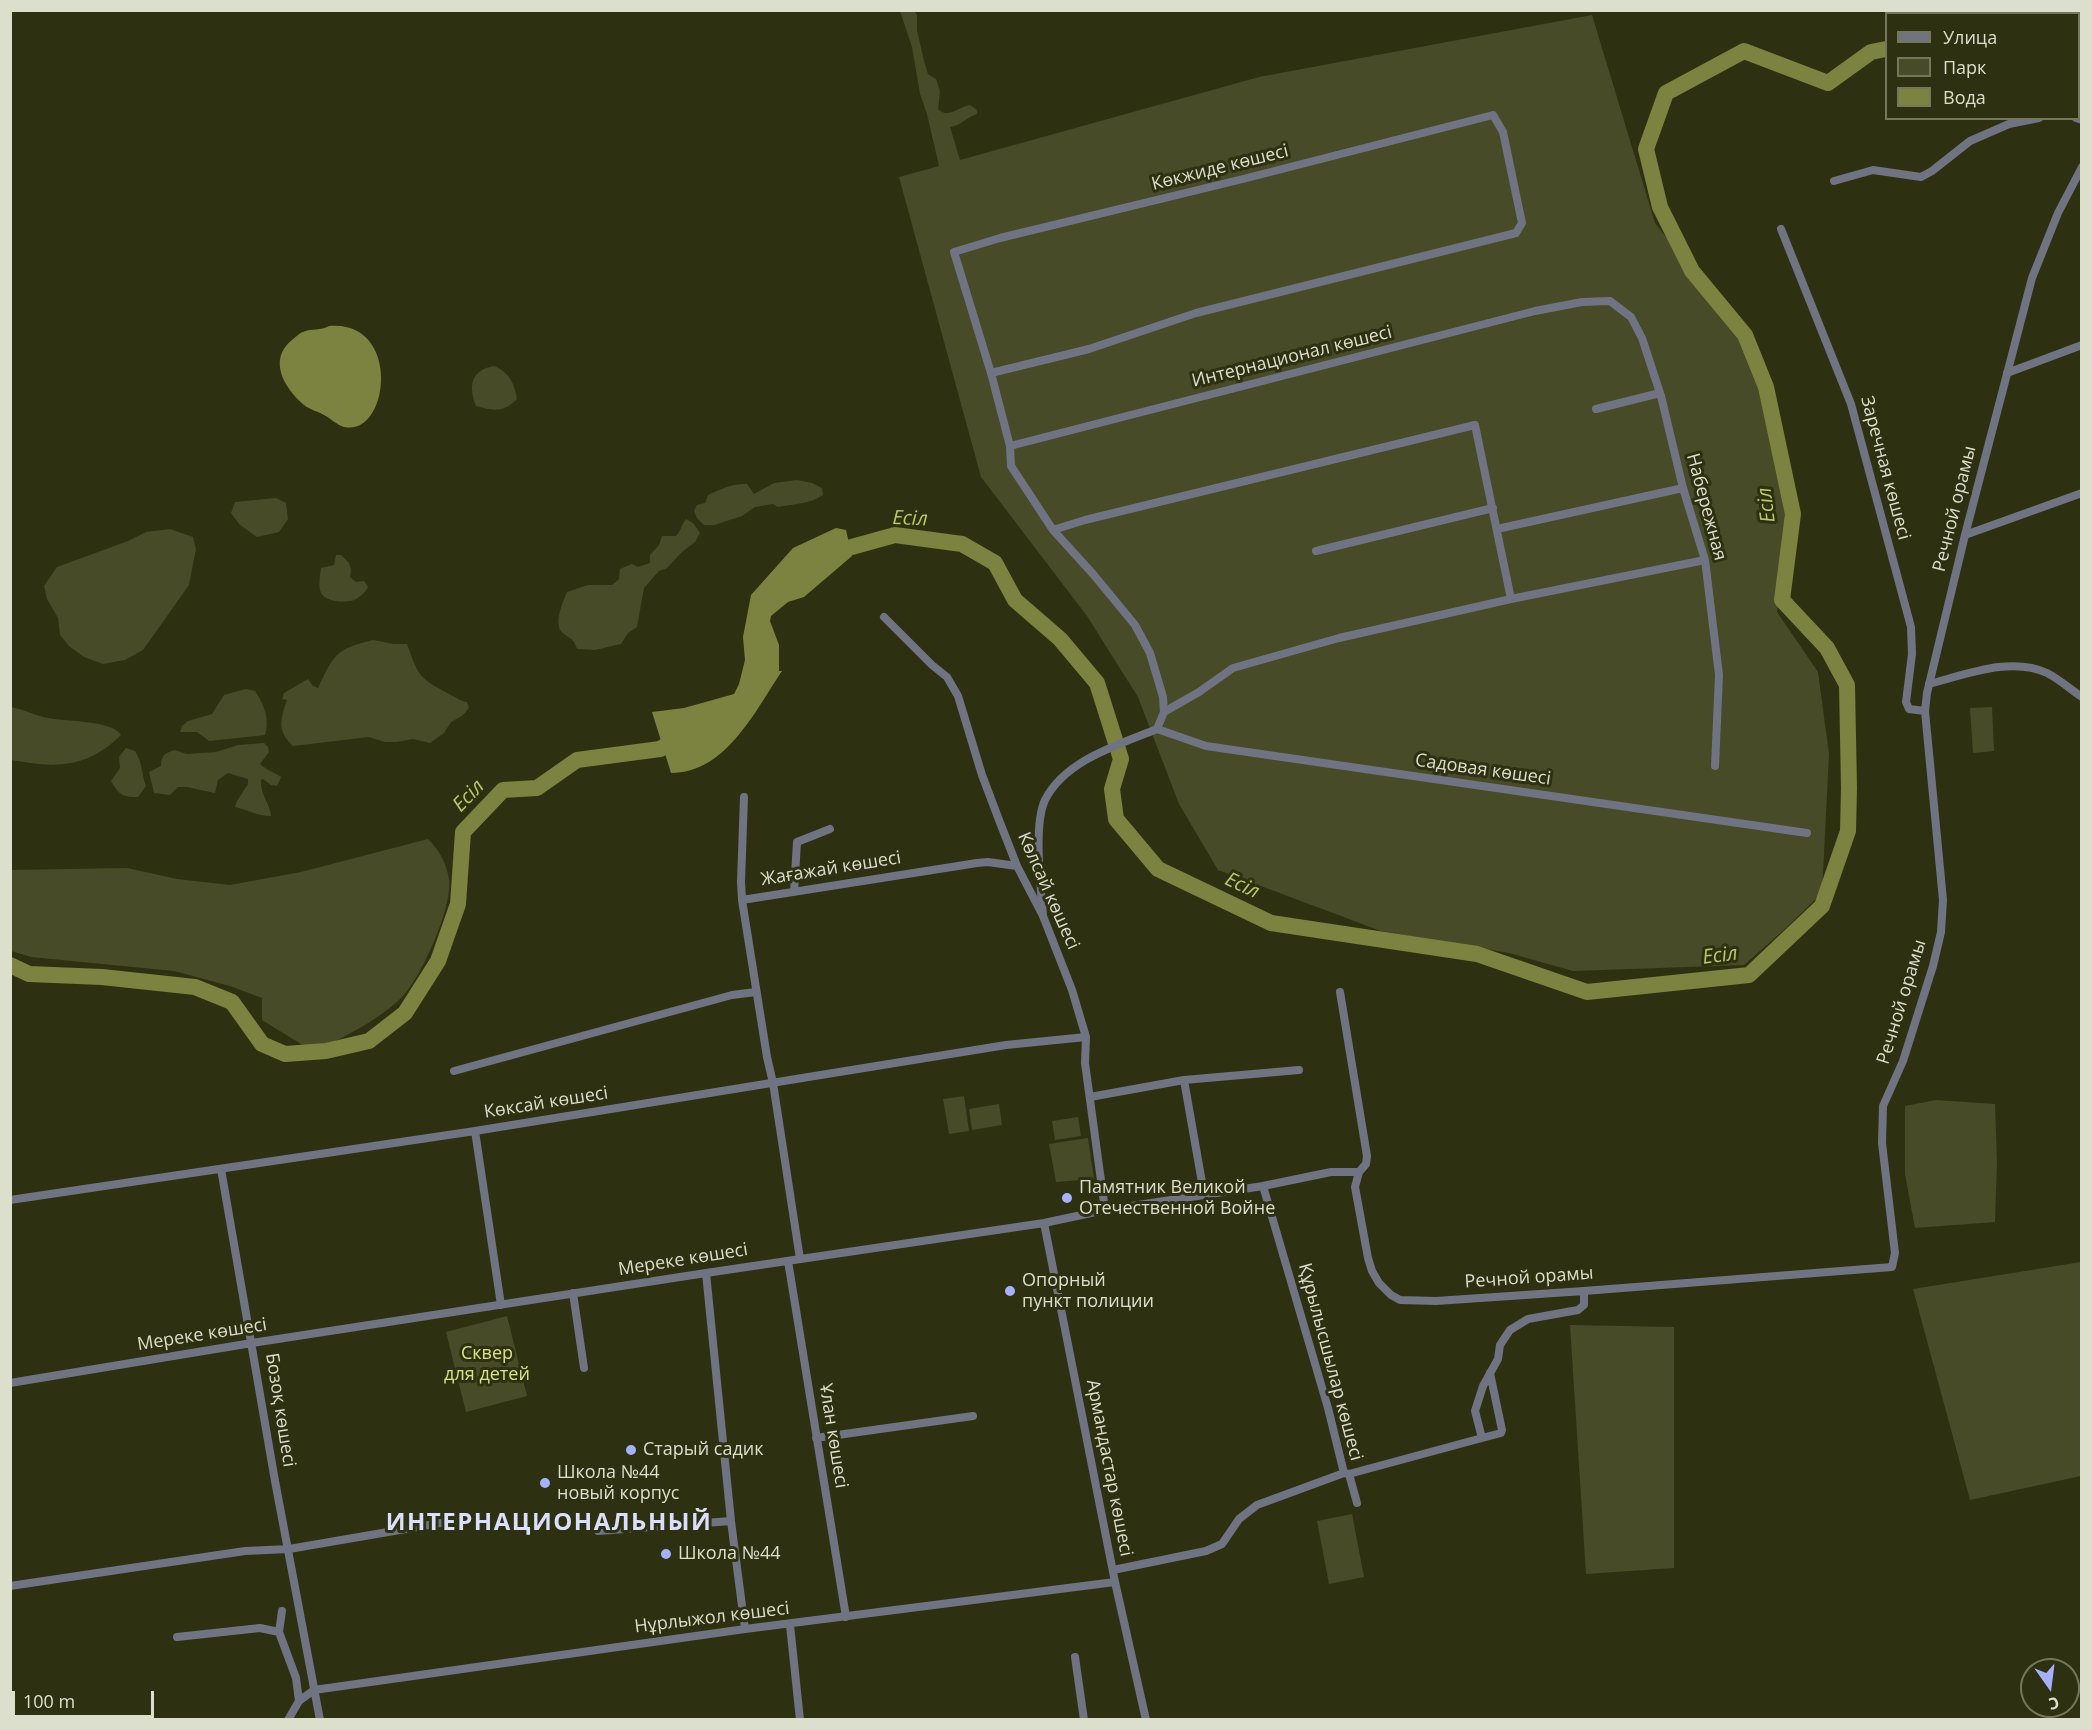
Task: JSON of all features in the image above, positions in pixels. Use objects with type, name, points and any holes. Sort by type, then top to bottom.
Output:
[{"type":"street","name":"Көкжиде көшесі","points":[[1493,115],[1503,132],[1522,223],[1516,233],[1196,313],[1089,348],[991,373],[954,252],[1000,238],[1493,115]]},
{"type":"street","points":[[1834,181],[1873,170],[1921,177],[1970,141],[2009,124],[2029,120]]},
{"type":"street","name":"Речной орамы","points":[[1340,992],[1366,1156],[1366,1164],[1359,1172],[1355,1187],[1368,1258],[1378,1283],[1400,1300],[1436,1301],[1584,1292],[1892,1267],[1895,1253],[1882,1143],[1883,1106],[1903,1061],[1933,966],[1941,932],[1943,900],[1925,711],[1929,684],[2032,278],[2058,213],[2077,183],[2082,167]]},
{"type":"street","name":"Заречная көшесі","points":[[1781,229],[1851,404],[1911,627],[1912,654],[1906,702],[1909,709],[1925,711]]},
{"type":"street","name":"Набережная","points":[[1582,302],[1610,301],[1631,317],[1642,338],[1660,393],[1683,488],[1705,560],[1719,675],[1715,766]]},
{"type":"street","name":"Интернационал көшесі","points":[[1011,446],[1524,314],[1582,302]]},
{"type":"street","points":[[2007,373],[2082,345]]},
{"type":"street","points":[[991,373],[1011,446],[1011,466],[1053,530],[1136,625],[1150,653],[1163,697],[1164,712],[1157,729],[1078,765],[1057,781],[1045,802],[1040,836],[1042,916]]},
{"type":"street","points":[[1596,409],[1660,393]]},
{"type":"street","points":[[1053,530],[1475,425],[1511,599]]},
{"type":"street","points":[[1497,529],[1683,488]]},
{"type":"street","points":[[1965,536],[2082,493]]},
{"type":"street","points":[[1316,551],[1493,508]]},
{"type":"street","points":[[1164,712],[1199,692],[1233,668],[1339,638],[1511,599],[1705,560]]},
{"type":"street","name":"Көлсай көшесі","points":[[884,617],[947,677],[958,696],[982,775],[1017,866],[1042,916],[1072,990],[1086,1037],[1085,1063],[1105,1210]]},
{"type":"street","points":[[1929,684],[2008,666],[2027,667],[2046,673],[2082,696]]},
{"type":"street","name":"Садовая көшесі","points":[[1157,729],[1206,746],[1807,833]]},
{"type":"street","points":[[742,900],[744,797]]},
{"type":"street","points":[[795,892],[797,842],[830,829]]},
{"type":"street","name":"Жағажай көшесі","points":[[773,1083],[742,900],[977,863],[988,862],[1017,866]]},
{"type":"street","points":[[454,1071],[732,995],[756,992]]},
{"type":"street","name":"Көксай көшесі","points":[[10,1200],[475,1131],[1006,1045],[1086,1037]]},
{"type":"street","points":[[1090,1097],[1184,1080],[1299,1070]]},
{"type":"street","points":[[1184,1080],[1204,1194]]},
{"type":"street","points":[[773,1083],[800,1259]]},
{"type":"street","points":[[475,1131],[501,1305]]},
{"type":"street","name":"Бозоқ көшесі","points":[[222,1169],[275,1481],[320,1719]]},
{"type":"street","name":"Мереке көшесі","points":[[10,1383],[573,1293],[1044,1223],[1105,1210],[1263,1186],[1331,1172],[1359,1172]]},
{"type":"street","name":"Құрылысшылар көшесі","points":[[1113,1570],[1206,1551],[1222,1544],[1239,1519],[1257,1505],[1347,1474],[1263,1186]]},
{"type":"street","name":"Армандастар көшесі","points":[[1044,1223],[1115,1582],[1146,1719]]},
{"type":"street","name":"Ұлан көшесі","points":[[788,1261],[846,1617]]},
{"type":"street","points":[[706,1273],[731,1521],[745,1629]]},
{"type":"street","points":[[1482,1438],[1475,1411],[1483,1386],[1498,1359],[1500,1345],[1510,1330],[1528,1319],[1578,1310],[1584,1305],[1584,1292]]},
{"type":"street","points":[[573,1293],[584,1368]]},
{"type":"street","points":[[1357,1503],[1347,1474],[1501,1432],[1490,1373]]},
{"type":"street","points":[[816,1438],[973,1416]]},
{"type":"street","points":[[10,1586],[245,1551],[289,1549],[458,1520]]},
{"type":"street","points":[[597,1531],[731,1521]]},
{"type":"street","name":"Нұрлыжол көшесі","points":[[314,1690],[745,1629],[1115,1582]]},
{"type":"street","points":[[282,1611],[279,1632],[296,1678],[299,1701]]},
{"type":"street","points":[[790,1625],[801,1719]]},
{"type":"street","points":[[177,1637],[260,1628],[279,1632]]},
{"type":"street","points":[[1075,1657],[1084,1719]]},
{"type":"street","points":[[288,1719],[299,1701],[314,1690]]},
{"type":"green space","points":[[900,11],[914,11],[917,15],[917,30],[924,61],[928,74],[936,79],[940,91],[938,109],[949,113],[970,105],[977,110],[977,114],[950,127],[960,160],[1259,77],[1592,15],[1655,223],[1763,361],[1790,512],[1777,612],[1818,672],[1829,754],[1822,893],[1744,965],[1573,971],[1509,953],[1381,931],[1218,870],[1179,804],[1138,697],[1087,616],[981,477],[899,177],[939,166],[920,94],[912,47]]},
{"type":"green space","points":[[494,366],[510,379],[517,399],[507,407],[498,410],[476,406],[472,392],[476,375]]},
{"type":"green space","points":[[797,480],[822,488],[823,495],[801,503],[778,507],[773,504],[755,507],[742,516],[714,525],[704,525],[694,511],[697,505],[705,503],[708,495],[727,487],[747,484],[754,494],[774,483]]},
{"type":"green space","points":[[276,498],[286,503],[288,519],[279,532],[257,537],[240,525],[231,513],[235,502]]},
{"type":"green space","points":[[686,519],[693,523],[700,533],[695,542],[667,568],[659,571],[644,588],[637,627],[628,633],[621,644],[595,650],[577,649],[574,642],[561,631],[558,622],[567,592],[588,585],[612,585],[619,579],[620,569],[632,564],[638,567],[650,563],[650,555],[659,545],[662,536],[676,536]]},
{"type":"green space","points":[[170,529],[193,537],[196,549],[189,585],[143,650],[125,660],[103,664],[84,657],[69,646],[60,635],[58,618],[47,599],[44,586],[57,567],[146,532]]},
{"type":"green space","points":[[336,555],[341,555],[349,563],[350,577],[356,582],[364,581],[368,587],[354,600],[331,600],[321,593],[319,584],[321,568],[334,565]]},
{"type":"green space","points":[[373,640],[407,644],[421,675],[439,688],[467,702],[469,708],[462,716],[451,722],[444,733],[430,743],[413,739],[385,742],[369,737],[293,746],[284,735],[281,725],[287,700],[282,699],[284,693],[308,679],[313,686],[318,688],[328,667],[338,655],[351,647]]},
{"type":"green space","points":[[246,689],[255,691],[261,701],[267,724],[265,735],[209,741],[197,732],[180,732],[182,726],[188,721],[212,714],[224,695]]},
{"type":"green space","points":[[11,707],[51,719],[107,726],[121,735],[96,754],[83,760],[56,765],[11,760]]},
{"type":"green space","points":[[1992,707],[1994,751],[1973,753],[1970,708]]},
{"type":"green space","points":[[264,743],[269,752],[260,764],[281,777],[277,786],[261,780],[271,816],[235,807],[248,784],[248,779],[228,773],[218,780],[215,793],[178,787],[170,795],[154,793],[149,772],[161,766],[164,755],[169,752],[175,750],[187,754],[216,752],[238,745]]},
{"type":"green space","points":[[126,748],[135,751],[141,764],[146,786],[138,797],[122,794],[111,781],[120,768],[119,757]]},
{"type":"green space","points":[[428,839],[444,862],[448,873],[449,891],[435,940],[419,973],[394,1005],[361,1027],[314,1052],[262,1020],[262,998],[230,986],[174,971],[31,957],[11,951],[11,870],[127,868],[177,879],[230,885],[301,872]]},
{"type":"green space","points":[[964,1096],[969,1131],[949,1134],[943,1099]]},
{"type":"green space","points":[[1936,1100],[1995,1104],[1997,1163],[1995,1222],[1915,1228],[1905,1174],[1905,1106]]},
{"type":"green space","points":[[999,1104],[1002,1125],[972,1130],[969,1109]]},
{"type":"green space","points":[[1078,1117],[1081,1136],[1055,1140],[1052,1121]]},
{"type":"green space","points":[[1088,1138],[1094,1179],[1056,1182],[1049,1144]]},
{"type":"green space","points":[[2081,1262],[2081,1476],[1970,1500],[1913,1289]]},
{"type":"green space","name":"Сквер для детей","points":[[507,1316],[527,1396],[466,1412],[446,1332]]},
{"type":"green space","points":[[1570,1325],[1674,1327],[1674,1568],[1586,1574]]},
{"type":"green space","points":[[1352,1514],[1364,1577],[1329,1584],[1317,1521]]},
{"type":"water","points":[[329,326],[352,329],[369,340],[378,358],[381,378],[379,398],[371,414],[360,425],[344,427],[306,407],[285,383],[282,374],[281,356],[292,340],[302,333]]},
{"type":"water","points":[[836,528],[846,530],[852,556],[804,597],[788,602],[771,616],[770,621],[779,645],[779,671],[782,671],[750,721],[723,751],[708,763],[690,770],[671,773],[652,712],[684,708],[734,694],[745,660],[743,637],[751,595],[793,548]]},
{"type":"waterway","name":"Есіл","points":[[830,553],[895,535],[962,544],[995,563],[1015,600],[1060,639],[1097,683],[1121,759],[1112,789],[1116,819],[1158,869],[1271,923],[1477,954],[1587,992],[1749,975],[1822,906],[1848,831],[1847,685],[1827,648],[1782,600],[1793,514],[1766,387],[1745,335],[1692,271],[1660,207],[1646,149],[1666,93],[1744,51],[1828,83],[1871,52],[1885,49]]},
{"type":"waterway","name":"Есіл","points":[[10,965],[29,974],[102,977],[195,987],[232,1002],[262,1044],[285,1054],[326,1051],[369,1041],[405,1013],[438,961],[458,904],[463,832],[503,790],[537,788],[577,760],[660,749],[682,736]]},
{"type":"place","name":"Памятник Великой Отечественной Войне","points":[[1067,1198]]},
{"type":"place","name":"Опорный пункт полиции","points":[[1010,1291]]},
{"type":"place","name":"Старый садик","points":[[631,1450]]},
{"type":"place","name":"Школа №44 новый корпус","points":[[545,1483]]},
{"type":"place","name":"Школа №44","points":[[666,1554]]},
{"type":"district","name":"ИНТЕРНАЦИОНАЛЬНЫЙ","points":[[549,1523]]}]
